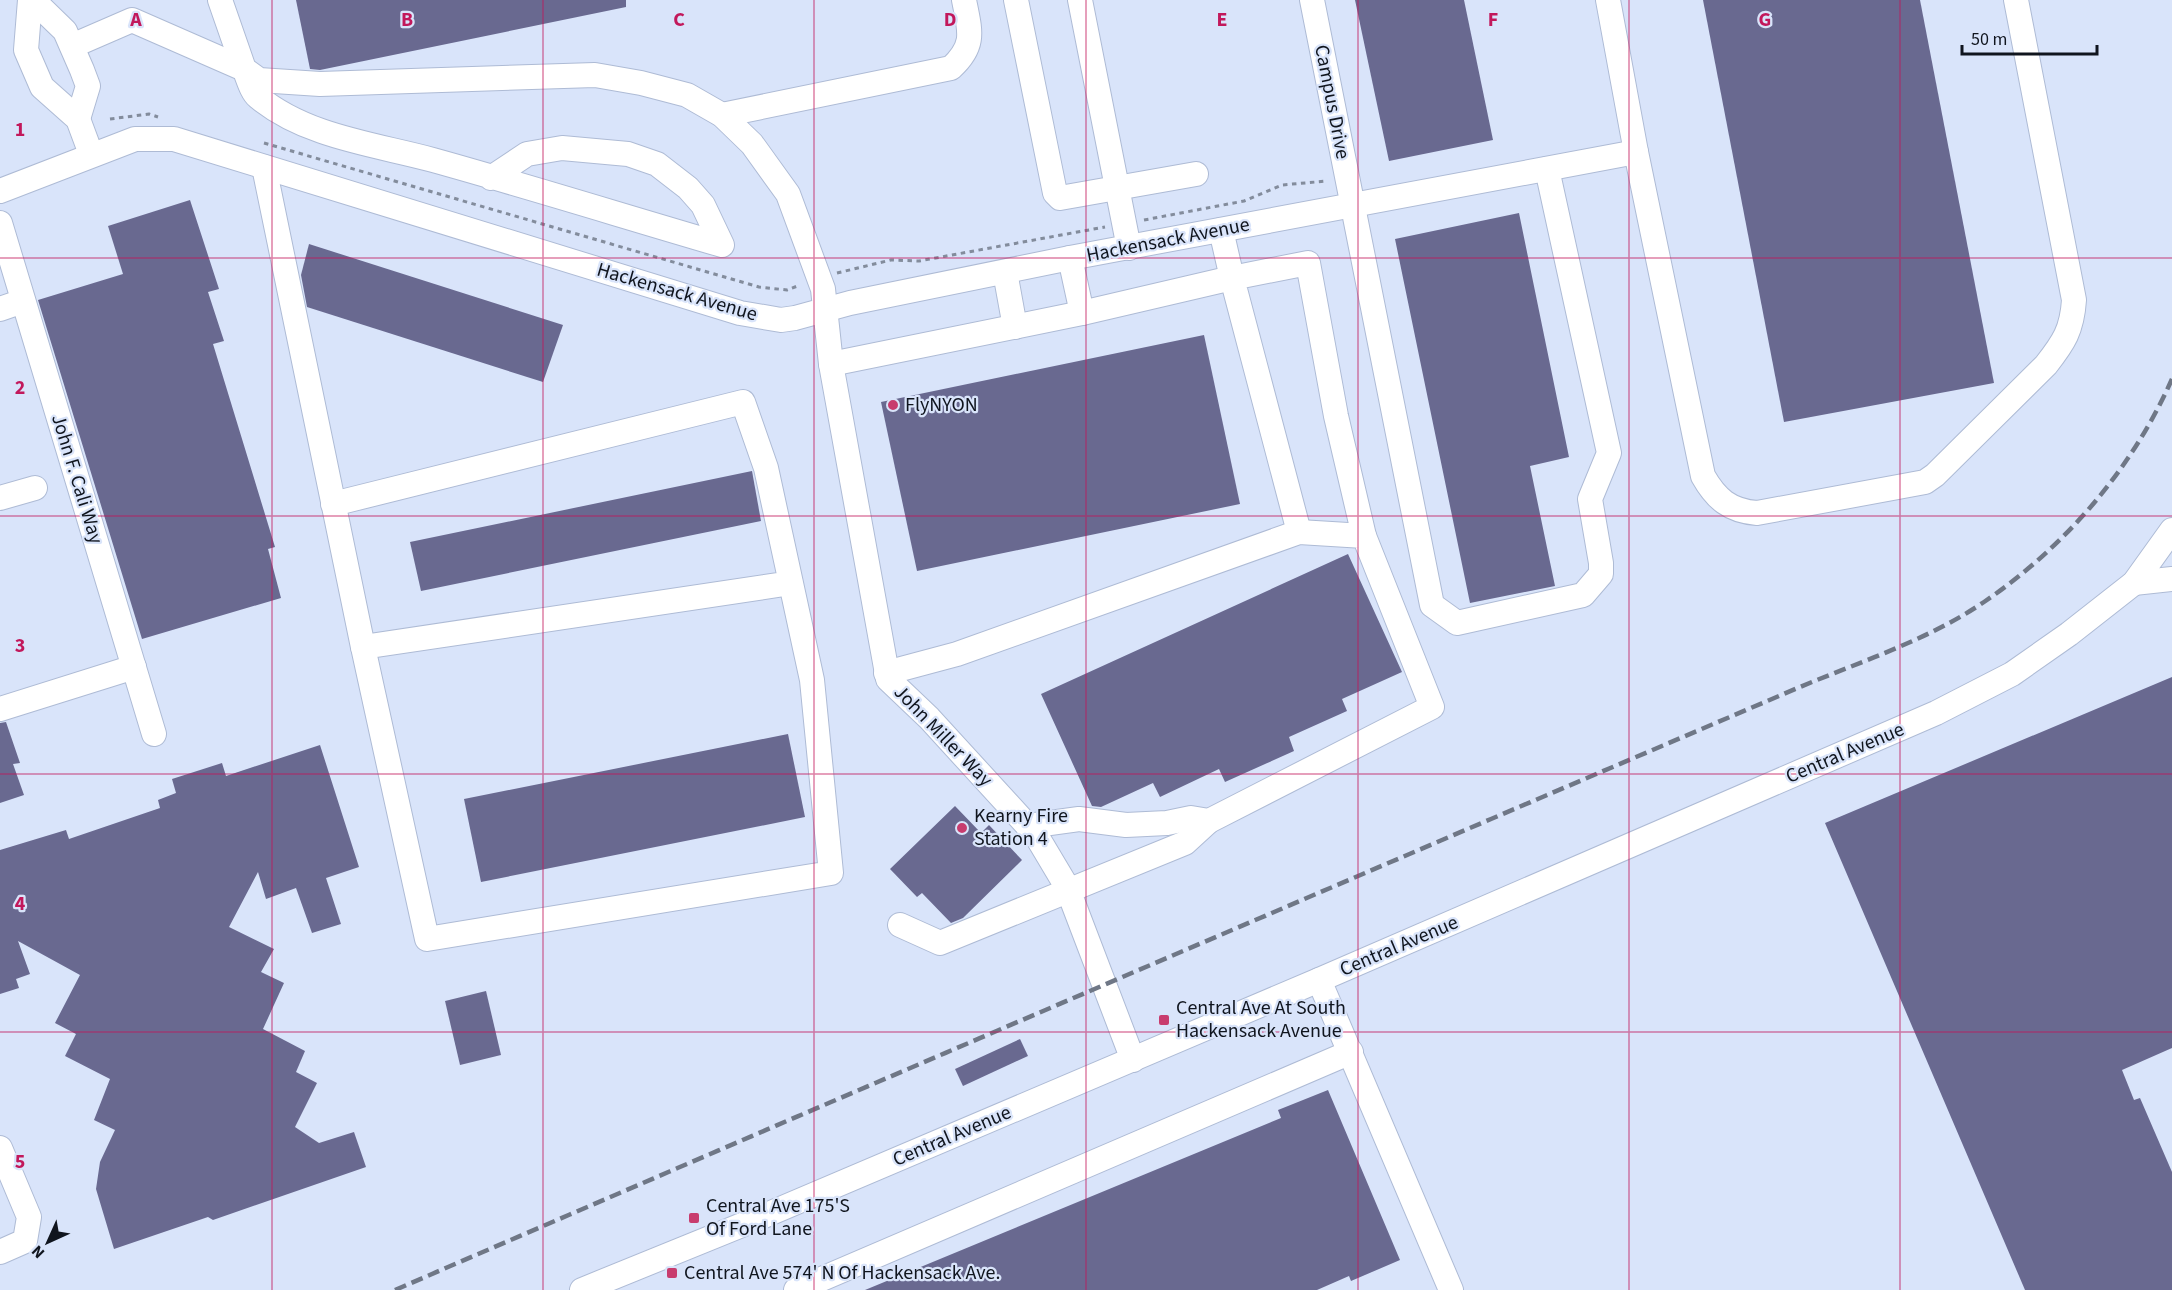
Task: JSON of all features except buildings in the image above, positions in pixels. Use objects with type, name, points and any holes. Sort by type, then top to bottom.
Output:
[{"type":"street","points":[[32,0],[65,31],[88,86],[78,119]]},
{"type":"street","points":[[32,0],[26,50],[42,87],[78,119],[91,154]]},
{"type":"street","points":[[220,0],[256,96],[282,113],[336,137],[433,160],[491,178],[722,245],[703,205],[688,188],[657,164],[628,154],[562,148],[527,154],[491,178]]},
{"type":"street","points":[[722,115],[951,68],[964,55],[971,35],[964,0]]},
{"type":"street","points":[[1017,0],[1055,193],[1060,198],[1196,174]]},
{"type":"street","points":[[1080,0],[1129,248]]},
{"type":"street","name":"Campus Drive","points":[[1312,0],[1432,605],[1457,623],[1583,595],[1601,574],[1602,563],[1590,499],[1609,453],[1547,169]]},
{"type":"street","points":[[1608,0],[1636,152],[1703,476],[1714,495],[1741,512],[1757,513],[1925,482],[1951,460],[2046,365],[2062,345],[2073,322],[2074,300],[2016,0]]},
{"type":"street","name":"John Miller Way","points":[[72,46],[132,20],[244,69],[259,80],[320,84],[595,75],[641,83],[687,95],[722,115],[752,144],[788,194],[823,289],[831,364],[888,679],[929,718],[1036,835],[1069,892],[1133,1060]]},
{"type":"street","name":"Hackensack Avenue","points":[[0,191],[135,138],[174,139],[740,313],[781,320],[1070,258],[1636,152]]},
{"type":"street","points":[[264,166],[333,504],[363,647],[427,939],[831,873],[812,680],[766,468],[743,402],[333,504]]},
{"type":"street","name":"John F. Cali Way","points":[[0,223],[154,734]]},
{"type":"street","points":[[1221,230],[1299,532]]},
{"type":"street","points":[[1070,258],[1082,313]]},
{"type":"street","points":[[831,364],[1082,313],[1308,263],[1336,416],[1364,536],[1432,707],[1209,821],[1185,843],[1069,892],[940,943],[900,925]]},
{"type":"street","points":[[1005,272],[1015,327]]},
{"type":"street","points":[[0,309],[23,301]]},
{"type":"street","points":[[0,498],[35,488]]},
{"type":"street","name":"Central Avenue","points":[[582,1290],[775,1212],[1133,1060],[1936,713],[2012,674],[2069,634],[2134,583],[2172,530]]},
{"type":"street","points":[[886,673],[957,654],[1299,532],[1364,536]]},
{"type":"street","points":[[2134,583],[2172,579]]},
{"type":"street","points":[[363,647],[791,583]]},
{"type":"street","points":[[0,709],[134,667]]},
{"type":"street","points":[[1028,826],[1078,819],[1126,825],[1167,823],[1191,818],[1209,821]]},
{"type":"street","points":[[1319,980],[1451,1290]]},
{"type":"street","points":[[796,1290],[1351,1052]]},
{"type":"street","points":[[0,1148],[29,1217],[25,1241],[0,1252]]},
{"type":"path","points":[[110,119],[149,114],[160,117]]},
{"type":"path","points":[[260,142],[306,153],[759,287],[787,290],[798,286]]},
{"type":"path","points":[[847,270],[891,260],[919,261],[1244,201],[1282,185],[1347,180]]},
{"type":"railway","points":[[395,1290],[1940,628],[1984,602],[2014,580],[2069,531],[2117,474],[2156,412],[2172,379]]},
{"type":"place","name":"FlyNYON","points":[[893,405]]},
{"type":"place","name":"Kearny Fire Station 4","points":[[962,828]]},
{"type":"place","name":"Central Ave At South Hackensack Avenue","points":[[1164,1020]]},
{"type":"place","name":"Central Ave 175'S Of Ford Lane","points":[[694,1218]]},
{"type":"place","name":"Central Ave 574' N Of Hackensack Ave.","points":[[672,1273]]}]
